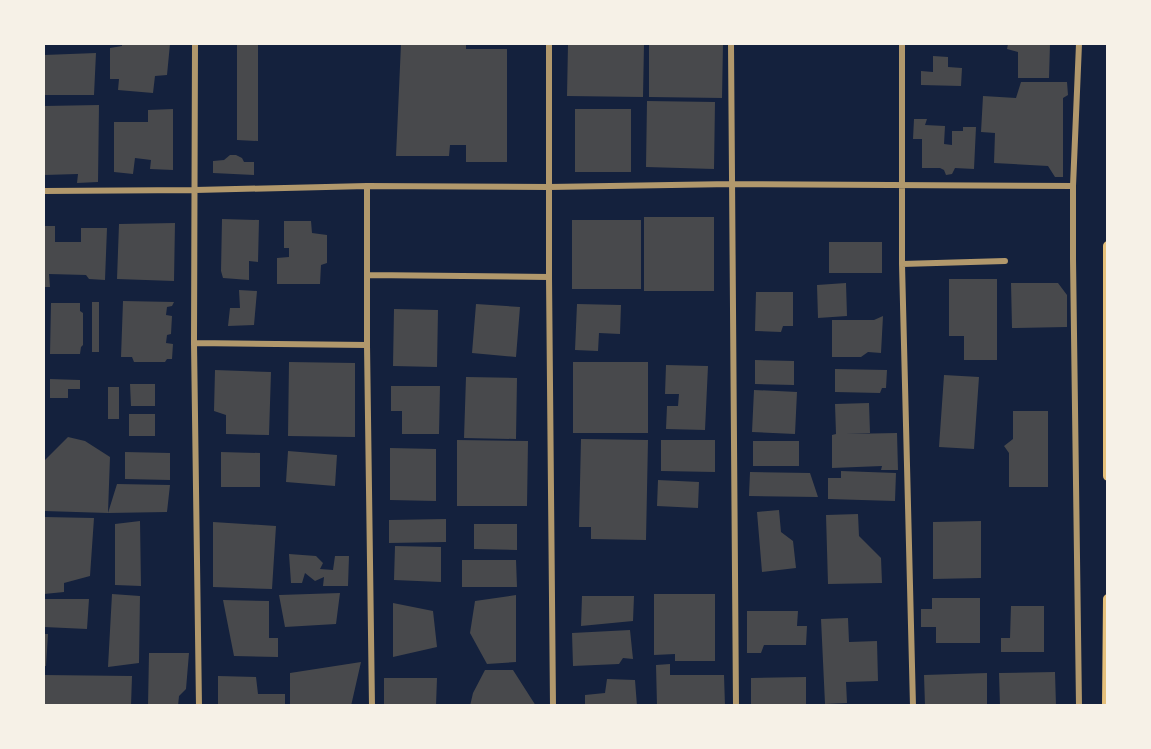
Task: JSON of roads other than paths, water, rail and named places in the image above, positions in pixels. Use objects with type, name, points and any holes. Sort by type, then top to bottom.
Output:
[{"type":"highway","points":[[1107,246],[1107,476]]},
{"type":"highway","points":[[1107,599],[1107,705]]},
{"type":"street","points":[[195,44],[194,344],[199,705]]},
{"type":"street","points":[[549,44],[553,705]]},
{"type":"street","points":[[731,44],[736,705]]},
{"type":"street","points":[[902,44],[902,264],[913,705]]},
{"type":"street","points":[[1079,44],[1073,259],[1079,705]]},
{"type":"street","points":[[44,191],[732,184],[1074,186]]},
{"type":"street","points":[[367,186],[372,705]]},
{"type":"street","points":[[902,264],[1005,261]]},
{"type":"street","points":[[368,275],[549,277]]},
{"type":"street","points":[[194,344],[368,345]]}]
